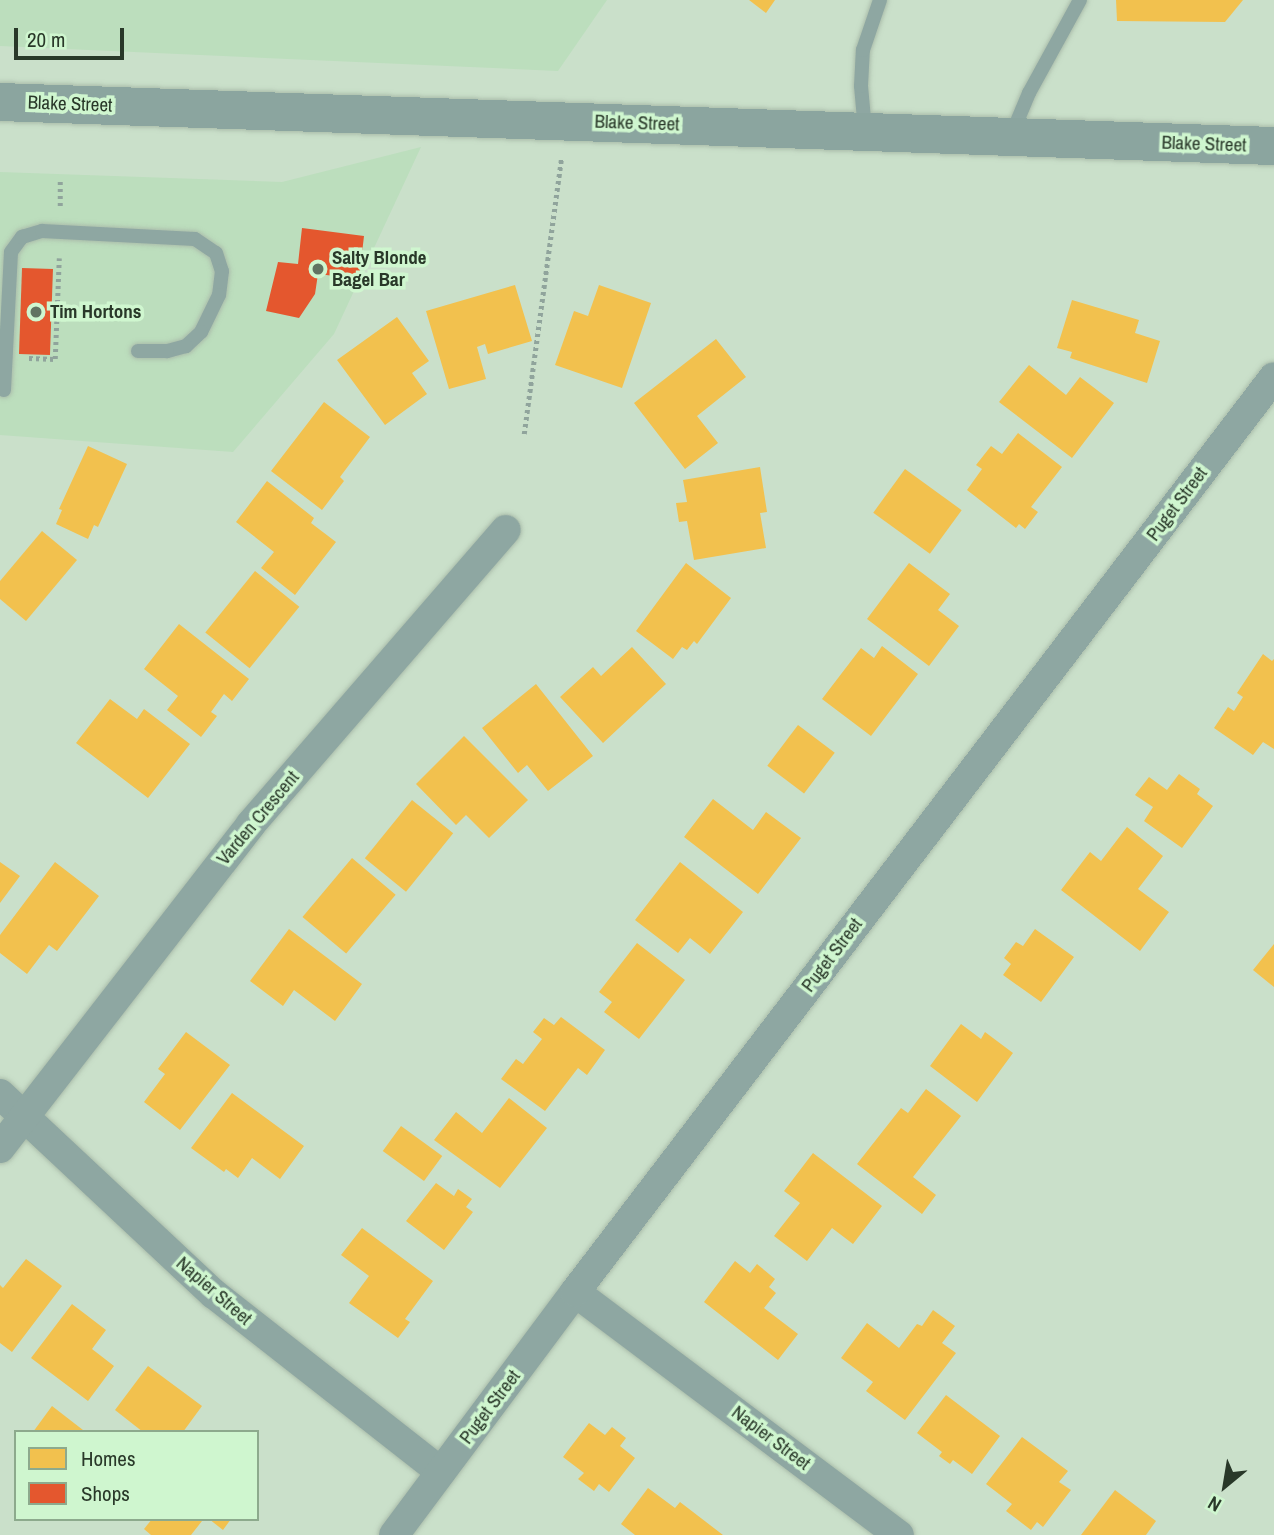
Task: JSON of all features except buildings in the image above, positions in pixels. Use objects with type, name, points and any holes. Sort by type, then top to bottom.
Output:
[{"type":"main road","name":"Blake Street","points":[[0,102],[1274,146]]},
{"type":"street","name":"Puget Street","points":[[394,1535],[575,1292],[1274,377]]},
{"type":"street","name":"Varden Crescent","points":[[0,1147],[251,824],[506,530]]},
{"type":"street","name":"Napier Street","points":[[0,1094],[214,1294],[442,1472]]},
{"type":"street","name":"Napier Street","points":[[575,1292],[899,1535]]},
{"type":"lane","points":[[865,132],[861,86],[863,50],[874,9],[880,0]]},
{"type":"lane","points":[[1010,137],[1029,93],[1080,0]]},
{"type":"lane","points":[[4,390],[11,252],[23,237],[42,231],[195,239],[216,253],[222,271],[219,295],[201,332],[186,346],[177,349],[138,351]]},
{"type":"path","points":[[524,434],[562,154]]},
{"type":"path","points":[[59,217],[60,179]]},
{"type":"path","points":[[23,358],[55,359],[60,252]]},
{"type":"shaded area","points":[[0,0],[607,0],[558,71],[0,46]]},
{"type":"shaded area","points":[[421,147],[334,334],[233,452],[0,435],[0,172],[282,182]]},
{"type":"place","name":"Salty Blonde Bagel Bar","points":[[318,269]]},
{"type":"place","name":"Tim Hortons","points":[[36,312]]}]
